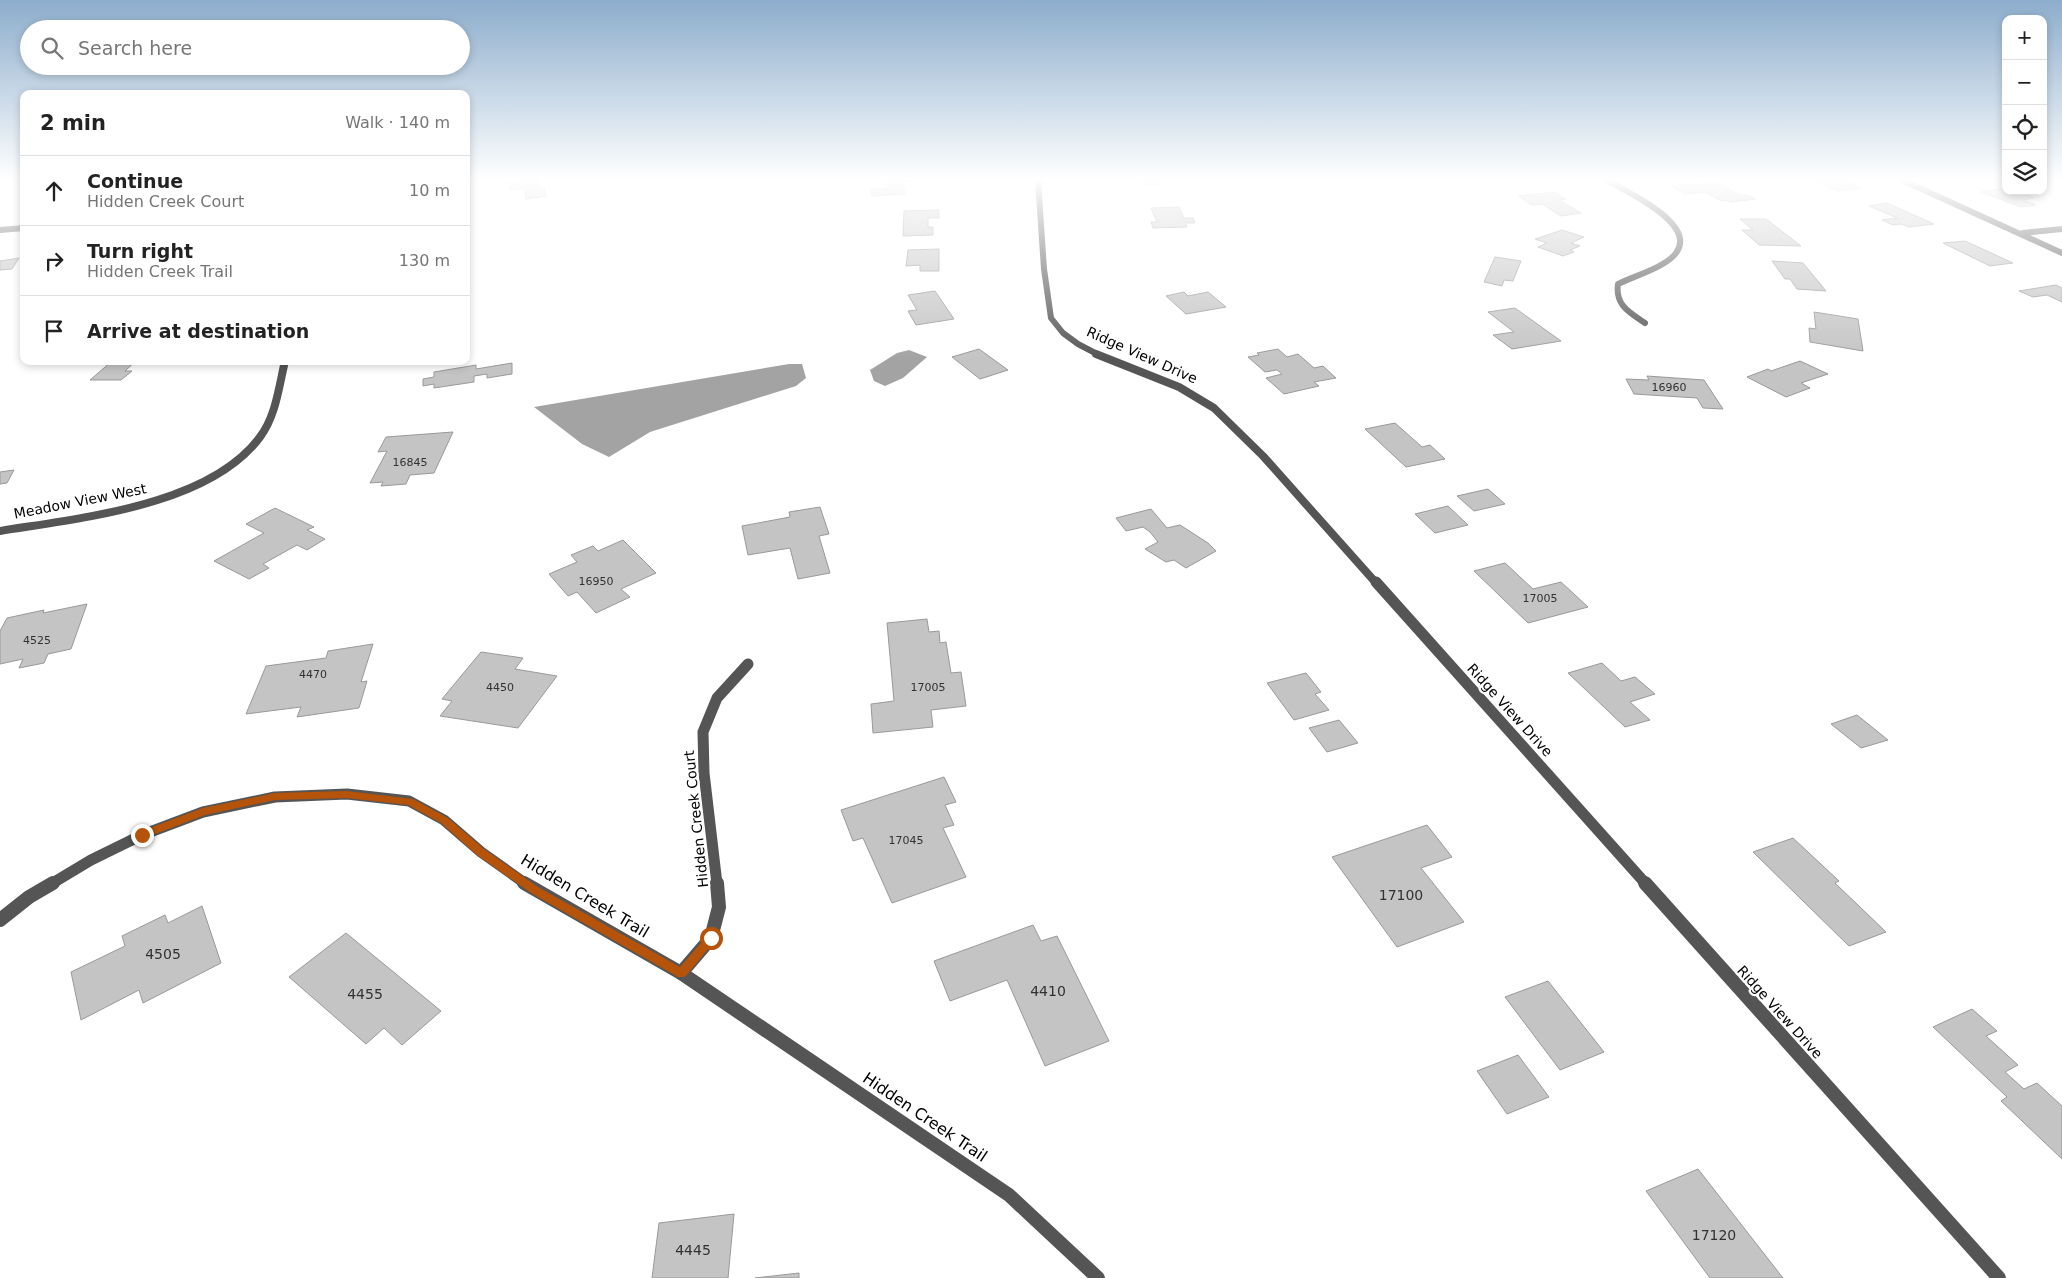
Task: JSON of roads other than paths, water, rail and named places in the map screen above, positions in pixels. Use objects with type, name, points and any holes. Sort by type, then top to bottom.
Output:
[{"type":"street","name":"Ridge View Drive","points":[[1043,240],[1051,318],[1058,328],[1088,350],[1156,376],[1195,395],[1235,428],[1263,456],[2000,1278]]},
{"type":"street","points":[[1645,323],[1620,305],[1616,294],[1618,284],[1676,254],[1683,243],[1683,240]]},
{"type":"street","points":[[2035,240],[2062,252]]},
{"type":"street","name":"Meadow View West","points":[[0,531],[111,511],[158,499],[201,483],[220,473],[250,449],[268,425],[284,365]]},
{"type":"street","name":"Hidden Creek Court","points":[[681,973],[711,938],[719,907],[716,866],[704,773],[703,732],[717,698],[748,664]]},
{"type":"street","name":"Hidden Creek Trail","points":[[0,920],[29,897],[91,860],[142,835],[203,812],[275,796],[347,794],[409,801],[444,820],[481,852],[534,890],[681,973],[1009,1195],[1098,1278]]}]
